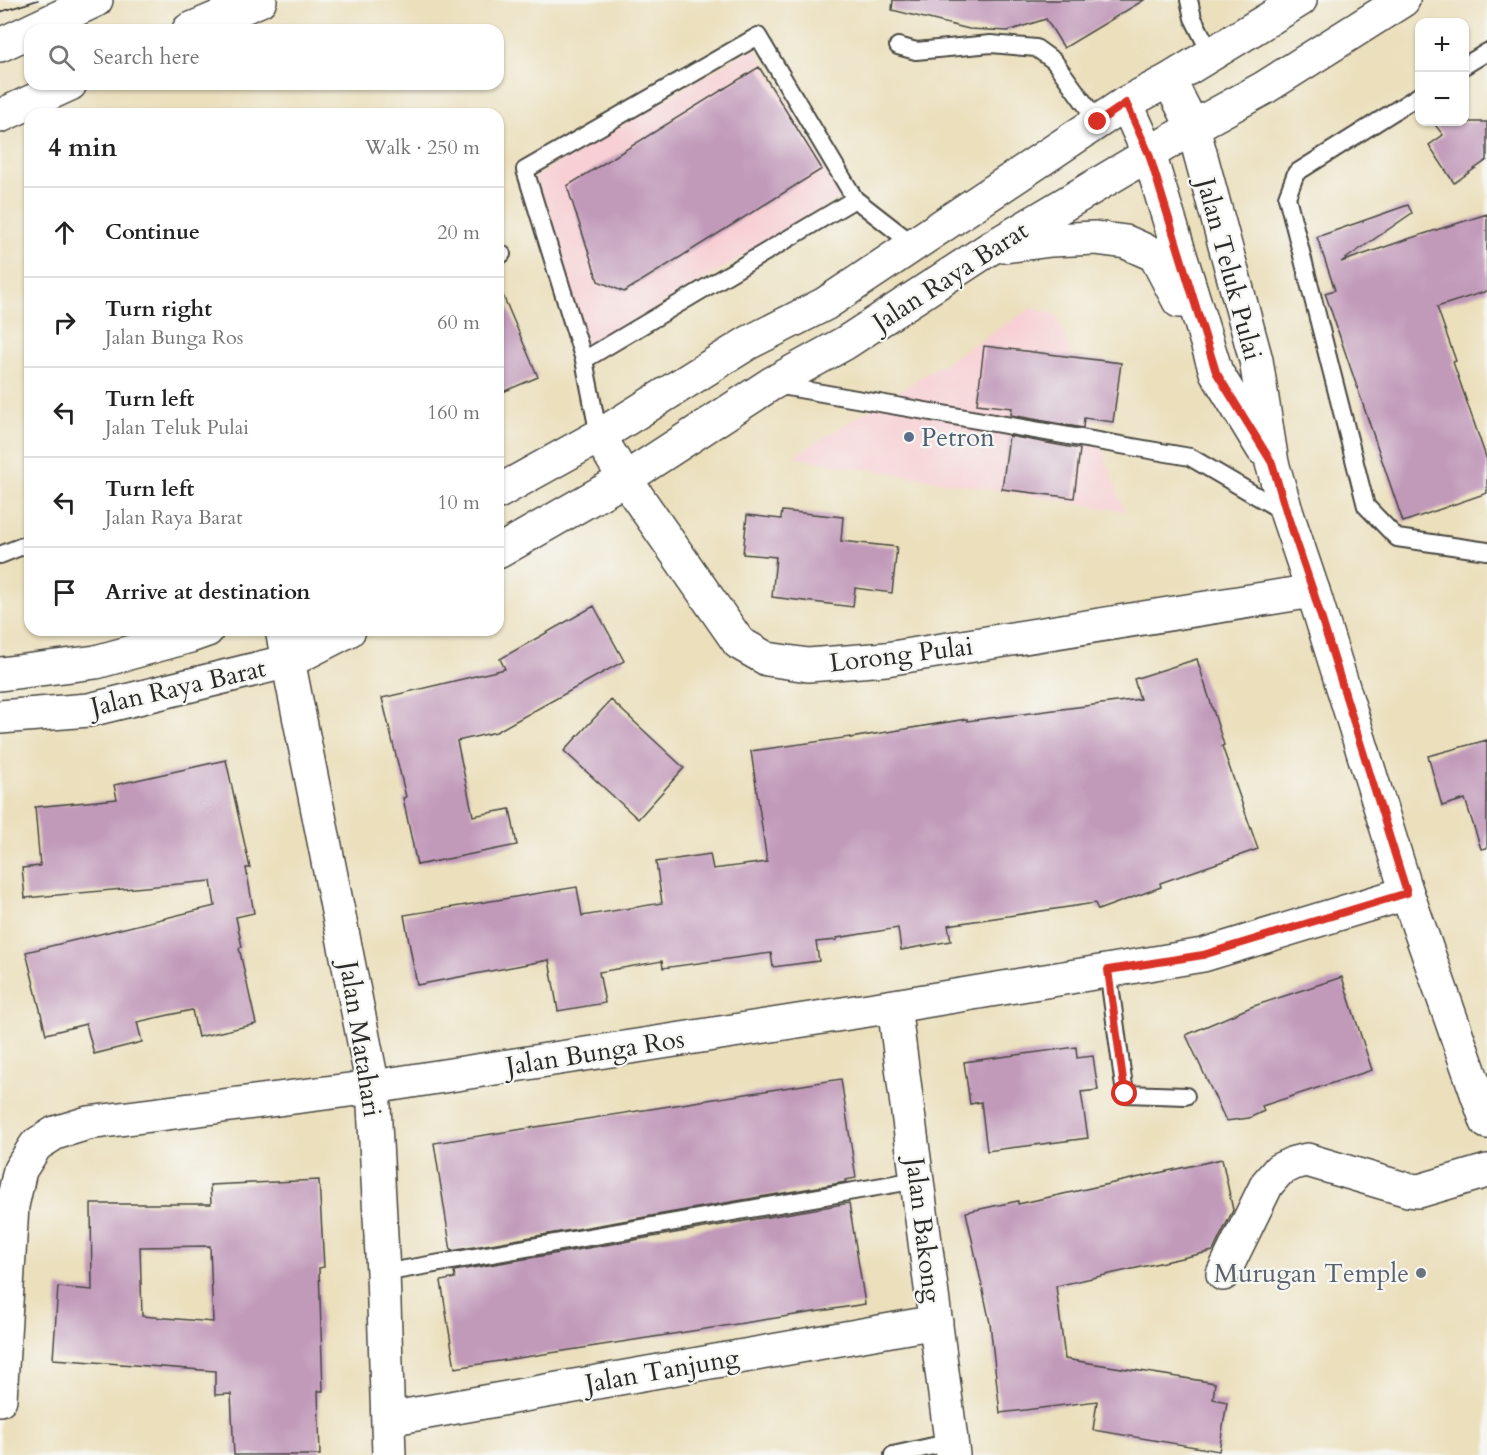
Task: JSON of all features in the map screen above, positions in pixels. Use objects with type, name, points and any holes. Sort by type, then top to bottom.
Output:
[{"type":"main road","points":[[44,24],[96,0]]},
{"type":"main road","points":[[203,24],[260,0]]},
{"type":"main road","name":"Jalan Raya Barat","points":[[504,489],[599,436],[748,343],[825,304],[1126,103],[1169,80],[1300,0]]},
{"type":"main road","name":"Jalan Raya Barat","points":[[504,549],[625,478],[771,384],[845,343],[989,249],[1193,127],[1264,88],[1403,0]]},
{"type":"main road","points":[[0,45],[24,33]]},
{"type":"main road","name":"Jalan Teluk Pulai","points":[[1169,80],[1193,127],[1256,360],[1272,463],[1287,514],[1407,893],[1486,1118]]},
{"type":"main road","points":[[0,116],[57,90]]},
{"type":"main road","name":"Jalan Teluk Pulai","points":[[1126,103],[1149,154],[1216,372],[1272,463]]},
{"type":"main road","points":[[989,249],[1051,240],[1095,238],[1126,242],[1155,255],[1216,372]]},
{"type":"main road","name":"Lorong Pulai","points":[[599,436],[625,478],[739,643],[766,659],[808,665],[886,659],[1313,591]]},
{"type":"main road","name":"Jalan Raya Barat","points":[[0,674],[96,662],[190,636]]},
{"type":"main road","name":"Jalan Raya Barat","points":[[1,712],[89,710],[286,645],[324,636]]},
{"type":"main road","name":"Jalan Matahari","points":[[286,645],[373,1087],[383,1273],[389,1455]]},
{"type":"main road","name":"Jalan Bunga Ros","points":[[0,1399],[12,1206],[20,1170],[36,1145],[55,1133],[88,1123],[373,1087],[894,1006],[1203,955],[1407,893]]},
{"type":"main road","name":"Jalan Bakong","points":[[894,1006],[952,1449]]},
{"type":"main road","points":[[1223,1274],[1267,1184],[1279,1170],[1294,1162],[1307,1160],[1408,1190],[1419,1191],[1487,1171]]},
{"type":"main road","name":"Jalan Tanjung","points":[[388,1419],[936,1322]]},
{"type":"lane","points":[[1189,0],[1193,18],[1211,54]]},
{"type":"lane","points":[[599,436],[584,360],[525,170],[758,36],[855,199],[914,245]]},
{"type":"lane","points":[[898,46],[916,51],[991,44],[1036,48],[1054,61],[1098,122]]},
{"type":"lane","points":[[1469,63],[1487,52]]},
{"type":"lane","points":[[1415,98],[1296,173],[1287,197],[1366,506],[1397,538],[1487,551]]},
{"type":"lane","points":[[584,360],[855,199]]},
{"type":"lane","points":[[771,384],[1190,456],[1287,514]]},
{"type":"lane","points":[[0,555],[24,545]]},
{"type":"lane","points":[[1108,970],[1125,1094],[1186,1096]]},
{"type":"lane","points":[[383,1273],[917,1180]]},
{"type":"lane","points":[[893,1455],[952,1449]]},
{"type":"shaded area","points":[[754,47],[843,196],[589,349],[535,176]]},
{"type":"shaded area","points":[[1032,308],[1057,315],[1124,511],[793,457]]},
{"type":"building","points":[[893,0],[1144,0],[1064,48],[1046,19],[1008,31],[969,29],[892,10]]},
{"type":"building","points":[[759,67],[822,169],[624,292],[598,281],[567,186]]},
{"type":"building","points":[[1469,122],[1487,122],[1487,160],[1454,183],[1429,145],[1443,135],[1436,126],[1469,126]]},
{"type":"building","points":[[1408,205],[1412,213],[1341,262],[1487,214],[1487,291],[1437,307],[1456,361],[1453,362],[1487,460],[1487,493],[1403,522],[1325,293],[1335,290],[1317,237]]},
{"type":"building","points":[[504,298],[538,377],[504,391]]},
{"type":"building","points":[[984,346],[1121,363],[1113,422],[1084,418],[1083,428],[1011,415],[1012,408],[977,404]]},
{"type":"building","points":[[1009,436],[1080,449],[1074,498],[1002,489]]},
{"type":"building","points":[[782,511],[843,517],[841,541],[897,547],[892,593],[855,588],[853,607],[772,597],[776,557],[743,554],[747,515],[781,519]]},
{"type":"building","points":[[594,606],[624,661],[496,732],[457,741],[473,816],[510,809],[517,845],[417,865],[403,798],[406,797],[382,698],[505,669],[500,659]]},
{"type":"building","points":[[1197,659],[1224,745],[1222,746],[1258,849],[1160,883],[1161,887],[1098,910],[1095,903],[948,925],[951,941],[901,950],[898,928],[816,942],[819,961],[773,967],[771,953],[663,968],[662,961],[599,972],[605,1003],[558,1011],[549,960],[417,985],[404,915],[577,887],[582,916],[662,903],[656,862],[710,854],[713,869],[767,862],[751,751],[967,719],[967,721],[1140,699],[1134,679]]},
{"type":"building","points":[[611,700],[684,768],[638,819],[564,751]]},
{"type":"building","points":[[1487,740],[1487,848],[1481,849],[1465,799],[1442,806],[1428,756]]},
{"type":"building","points":[[226,760],[250,868],[246,868],[254,913],[236,917],[242,947],[239,948],[256,1024],[198,1037],[192,1010],[137,1022],[142,1042],[94,1054],[86,1024],[46,1034],[26,952],[215,906],[211,881],[25,898],[22,868],[40,866],[35,807],[117,799],[114,785]]},
{"type":"building","points":[[1342,977],[1372,1070],[1262,1106],[1264,1111],[1249,1118],[1226,1121],[1186,1035],[1251,1007]]},
{"type":"building","points":[[1076,1047],[1077,1058],[1093,1056],[1098,1090],[1081,1092],[1088,1138],[987,1151],[981,1102],[970,1104],[964,1062]]},
{"type":"building","points":[[841,1079],[856,1178],[845,1180],[846,1182],[451,1251],[434,1143]]},
{"type":"building","points":[[1222,1159],[1233,1210],[1213,1251],[1056,1286],[1065,1359],[1215,1383],[1213,1399],[1227,1402],[1219,1451],[1093,1430],[1097,1401],[1000,1413],[990,1323],[966,1212],[1018,1201],[1018,1204]]},
{"type":"building","points":[[319,1180],[324,1267],[319,1268],[323,1391],[318,1391],[320,1455],[234,1455],[231,1394],[215,1395],[215,1371],[53,1359],[58,1287],[92,1290],[91,1204],[211,1204],[210,1185]],"holes":[[[210,1246],[213,1322],[142,1316],[140,1247]]]},
{"type":"building","points":[[849,1203],[865,1304],[455,1368],[441,1281],[455,1278],[454,1271]]},
{"type":"tram line","points":[[0,12],[38,0]]},
{"type":"place","name":"Petron","points":[[909,437]]},
{"type":"place","name":"Murugan Temple","points":[[1421,1273]]},
{"type":"route","points":[[1098,122],[1126,103],[1149,154],[1216,372],[1272,463],[1407,893],[1203,955],[1108,970],[1125,1094]]}]
